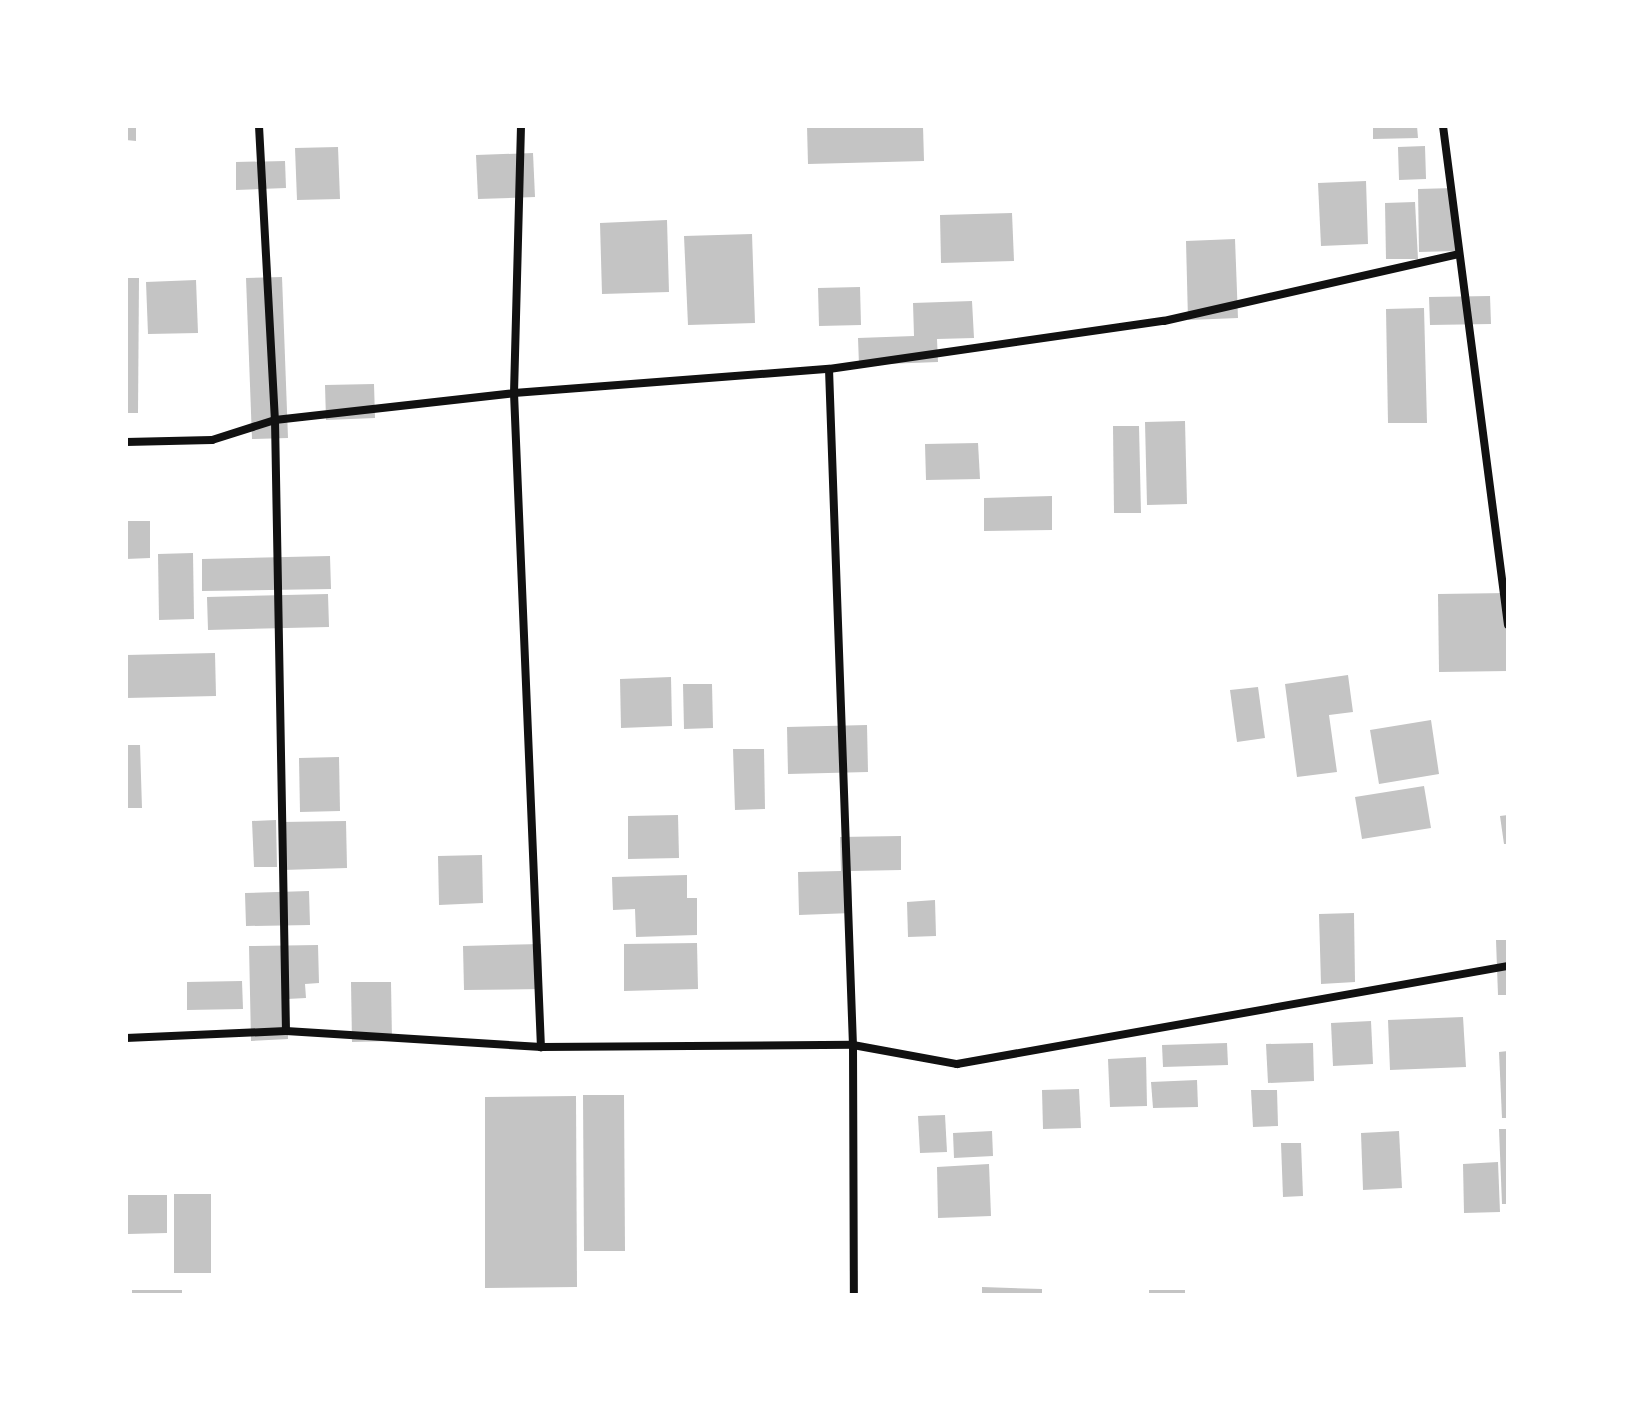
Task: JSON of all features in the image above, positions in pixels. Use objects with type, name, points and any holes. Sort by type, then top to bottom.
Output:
[{"type":"street","points":[[259,126],[275,420],[286,1031]]},
{"type":"street","points":[[521,126],[514,393],[541,1047]]},
{"type":"street","points":[[1443,126],[1508,625]]},
{"type":"street","points":[[126,442],[212,440],[275,420],[514,393],[829,369],[1164,321],[1458,254]]},
{"type":"street","points":[[829,369],[853,1045],[854,1295]]},
{"type":"street","points":[[126,1038],[286,1031],[541,1047],[853,1045],[957,1064],[1508,966]]},
{"type":"building","points":[[126,126],[136,126],[136,141],[126,140]]},
{"type":"building","points":[[807,126],[923,126],[924,161],[808,164]]},
{"type":"building","points":[[1373,126],[1417,126],[1418,138],[1373,139]]},
{"type":"building","points":[[1425,146],[1426,179],[1399,180],[1398,147]]},
{"type":"building","points":[[338,147],[340,199],[297,200],[295,148]]},
{"type":"building","points":[[533,153],[535,197],[478,199],[476,155]]},
{"type":"building","points":[[285,161],[286,188],[236,190],[236,162]]},
{"type":"building","points":[[1366,181],[1368,244],[1321,246],[1318,183]]},
{"type":"building","points":[[1454,188],[1456,251],[1419,252],[1418,189]]},
{"type":"building","points":[[1415,202],[1418,259],[1386,259],[1385,203]]},
{"type":"building","points":[[1012,213],[1014,261],[941,263],[940,215]]},
{"type":"building","points":[[667,220],[669,292],[602,294],[600,223]]},
{"type":"building","points":[[752,234],[755,323],[688,325],[684,236]]},
{"type":"building","points":[[1235,239],[1238,318],[1188,320],[1186,241]]},
{"type":"building","points":[[282,277],[288,438],[252,439],[246,278]]},
{"type":"building","points":[[126,278],[139,278],[138,413],[126,413]]},
{"type":"building","points":[[196,280],[198,333],[148,334],[146,282]]},
{"type":"building","points":[[860,287],[861,325],[819,326],[818,288]]},
{"type":"building","points":[[1490,296],[1491,324],[1430,325],[1429,297]]},
{"type":"building","points":[[972,301],[974,338],[937,339],[938,362],[859,365],[858,338],[914,336],[913,303]]},
{"type":"building","points":[[1424,308],[1427,423],[1388,423],[1386,309]]},
{"type":"building","points":[[374,384],[375,418],[326,420],[325,385]]},
{"type":"building","points":[[1185,421],[1187,504],[1147,505],[1145,422]]},
{"type":"building","points":[[1113,426],[1139,426],[1141,513],[1114,513]]},
{"type":"building","points":[[978,443],[980,479],[926,480],[925,444]]},
{"type":"building","points":[[1052,496],[1052,530],[984,531],[984,498]]},
{"type":"building","points":[[126,521],[150,521],[150,558],[126,559]]},
{"type":"building","points":[[193,553],[194,619],[159,620],[158,554]]},
{"type":"building","points":[[330,556],[331,589],[202,591],[202,559]]},
{"type":"building","points":[[1508,593],[1508,671],[1439,672],[1438,594]]},
{"type":"building","points":[[328,594],[329,627],[208,630],[207,597]]},
{"type":"building","points":[[215,653],[216,696],[126,698],[126,655]]},
{"type":"building","points":[[1348,675],[1353,712],[1329,715],[1337,772],[1297,777],[1285,684]]},
{"type":"building","points":[[671,677],[672,726],[621,728],[620,679]]},
{"type":"building","points":[[683,684],[712,684],[713,728],[684,729]]},
{"type":"building","points":[[1258,687],[1265,738],[1237,742],[1230,690]]},
{"type":"building","points":[[1431,720],[1439,774],[1379,784],[1370,730]]},
{"type":"building","points":[[867,725],[868,772],[788,774],[787,727]]},
{"type":"building","points":[[126,745],[140,745],[142,808],[126,808]]},
{"type":"building","points":[[733,749],[764,749],[765,809],[735,810]]},
{"type":"building","points":[[339,757],[340,811],[300,812],[299,758]]},
{"type":"building","points":[[1424,786],[1431,828],[1362,839],[1355,797]]},
{"type":"building","points":[[678,815],[679,858],[628,859],[628,816]]},
{"type":"building","points":[[1508,815],[1508,844],[1504,844],[1500,816]]},
{"type":"building","points":[[276,820],[277,867],[254,867],[252,821]]},
{"type":"building","points":[[346,821],[347,868],[283,870],[282,822]]},
{"type":"building","points":[[901,836],[901,870],[851,871],[852,913],[799,915],[798,872],[841,871],[840,837]]},
{"type":"building","points":[[482,855],[483,903],[439,905],[438,856]]},
{"type":"building","points":[[687,875],[687,898],[697,898],[697,935],[636,937],[635,909],[613,910],[612,877]]},
{"type":"building","points":[[309,891],[310,925],[246,926],[245,893]]},
{"type":"building","points":[[935,900],[936,936],[908,937],[907,902]]},
{"type":"building","points":[[1354,913],[1355,982],[1321,984],[1319,914]]},
{"type":"building","points":[[1496,940],[1508,940],[1508,995],[1498,995]]},
{"type":"building","points":[[697,943],[698,989],[624,991],[624,944]]},
{"type":"building","points":[[541,944],[542,989],[464,990],[463,946]]},
{"type":"building","points":[[318,945],[319,983],[305,984],[306,998],[287,999],[288,1039],[251,1041],[249,946]]},
{"type":"building","points":[[242,981],[243,1009],[187,1010],[187,982]]},
{"type":"building","points":[[351,982],[391,982],[392,1041],[352,1042]]},
{"type":"building","points":[[1463,1017],[1466,1067],[1390,1070],[1388,1020]]},
{"type":"building","points":[[1371,1021],[1373,1064],[1333,1066],[1331,1023]]},
{"type":"building","points":[[1227,1043],[1228,1065],[1163,1067],[1162,1045]]},
{"type":"building","points":[[1313,1043],[1314,1081],[1268,1083],[1266,1044]]},
{"type":"building","points":[[1508,1051],[1508,1118],[1502,1118],[1499,1052]]},
{"type":"building","points":[[1146,1057],[1147,1106],[1110,1107],[1108,1059]]},
{"type":"building","points":[[1197,1080],[1198,1107],[1153,1108],[1151,1082]]},
{"type":"building","points":[[1079,1089],[1081,1128],[1043,1129],[1042,1090]]},
{"type":"building","points":[[1251,1090],[1277,1090],[1278,1126],[1253,1127]]},
{"type":"building","points":[[583,1095],[624,1095],[625,1251],[584,1251]]},
{"type":"building","points":[[576,1096],[577,1287],[485,1288],[485,1097]]},
{"type":"building","points":[[945,1115],[947,1152],[920,1153],[918,1116]]},
{"type":"building","points":[[1499,1129],[1508,1129],[1508,1204],[1502,1204]]},
{"type":"building","points":[[992,1131],[993,1156],[954,1158],[953,1133]]},
{"type":"building","points":[[1399,1131],[1402,1188],[1363,1190],[1361,1133]]},
{"type":"building","points":[[1281,1143],[1301,1143],[1303,1196],[1283,1197]]},
{"type":"building","points":[[1498,1162],[1500,1212],[1464,1213],[1463,1164]]},
{"type":"building","points":[[989,1164],[991,1216],[938,1218],[937,1167]]},
{"type":"building","points":[[174,1194],[211,1194],[211,1273],[174,1273]]},
{"type":"building","points":[[128,1195],[167,1195],[167,1233],[128,1234]]},
{"type":"building","points":[[982,1287],[1042,1289],[1042,1295],[982,1295]]},
{"type":"building","points":[[132,1290],[182,1290],[182,1295],[132,1295]]},
{"type":"building","points":[[1149,1290],[1185,1290],[1185,1295],[1149,1295]]}]
